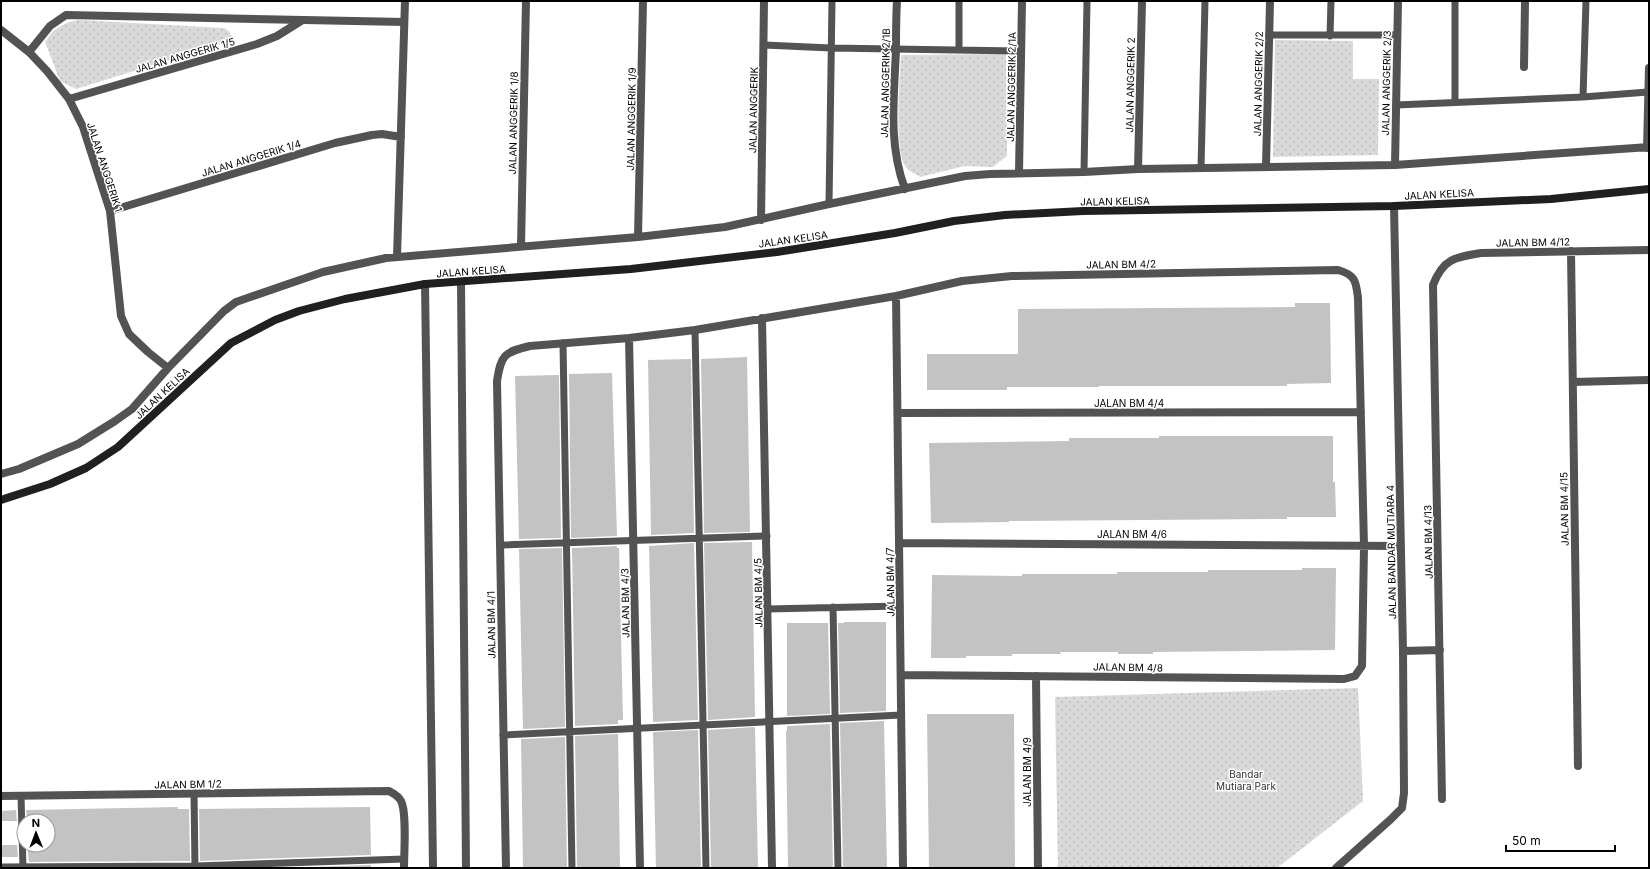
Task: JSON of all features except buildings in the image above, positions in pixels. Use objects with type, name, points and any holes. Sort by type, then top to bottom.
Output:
[{"type":"main road","name":"JALAN KELISA","points":[[1,500],[50,484],[86,468],[118,447],[231,343],[275,320],[299,311],[345,299],[425,284],[631,269],[777,252],[895,233],[954,220],[1005,215],[1083,211],[1394,206],[1551,199],[1649,189]]},
{"type":"street","points":[[397,257],[405,1]]},
{"type":"street","name":"JALAN ANGGERIK 1/8","points":[[521,246],[526,1]]},
{"type":"street","name":"JALAN ANGGERIK 1/9","points":[[638,237],[643,1]]},
{"type":"street","name":"JALAN ANGGERIK","points":[[761,220],[764,1]]},
{"type":"street","name":"JALAN ANGGERIK 2/1B","points":[[897,1],[892,122],[899,172],[906,189]]},
{"type":"street","name":"JALAN ANGGERIK 2/1A","points":[[1019,173],[1022,1]]},
{"type":"street","name":"JALAN ANGGERIK 2","points":[[1138,169],[1142,1]]},
{"type":"street","name":"JALAN ANGGERIK 2/2","points":[[1266,168],[1270,1]]},
{"type":"street","name":"JALAN ANGGERIK 2/3","points":[[1395,165],[1398,1]]},
{"type":"street","points":[[1524,67],[1525,1]]},
{"type":"street","points":[[29,52],[50,26],[66,15],[404,22]]},
{"type":"street","name":"JALAN ANGGERIK 1/5","points":[[69,99],[257,44],[277,36],[302,20]]},
{"type":"street","name":"JALAN ANGGERIK 1","points":[[1,30],[29,52],[48,71],[69,99],[83,127],[110,211],[123,322],[129,334],[168,368]]},
{"type":"street","points":[[1,474],[18,469],[60,452],[98,433],[132,409],[168,368],[224,311],[236,302],[323,272],[397,257],[638,237],[718,228],[966,176],[1138,169],[1395,165],[1648,147],[1649,68]]},
{"type":"street","name":"JALAN ANGGERIK 1/4","points":[[110,211],[335,143],[382,134],[401,137]]},
{"type":"street","name":"JALAN BANDAR MUTIARA 4","points":[[1336,868],[1402,808],[1404,793],[1403,651],[1394,206]]},
{"type":"street","name":"JALAN BM 4/12","points":[[1433,285],[1438,271],[1445,263],[1463,256],[1481,253],[1649,250]]},
{"type":"street","name":"JALAN BM 4/15","points":[[1571,251],[1578,766]]},
{"type":"street","name":"JALAN BM 4/2","points":[[695,330],[896,296],[962,281],[1012,276],[1338,270],[1348,273],[1356,283],[1358,298],[1361,412]]},
{"type":"street","points":[[461,281],[466,868]]},
{"type":"street","points":[[425,284],[433,868]]},
{"type":"street","name":"JALAN BM 4/13","points":[[1433,285],[1442,799]]},
{"type":"street","name":"JALAN BM 4/7","points":[[896,296],[903,868]]},
{"type":"street","name":"JALAN BM 4/5","points":[[762,318],[772,868]]},
{"type":"street","name":"JALAN BM 4/1","points":[[506,868],[497,381],[500,363],[507,354],[530,346],[629,338],[695,330]]},
{"type":"street","name":"JALAN BM 4/3","points":[[629,338],[640,868]]},
{"type":"street","points":[[1573,382],[1649,380]]},
{"type":"street","points":[[1361,412],[1364,546]]},
{"type":"street","name":"JALAN BM 4/4","points":[[898,413],[1361,412]]},
{"type":"street","name":"JALAN BM 4/6","points":[[899,543],[1401,546]]},
{"type":"street","name":"JALAN BM 4/8","points":[[901,675],[1344,679],[1355,676],[1362,666],[1364,546]]},
{"type":"street","points":[[1403,651],[1440,650]]},
{"type":"street","name":"JALAN BM 4/9","points":[[1036,676],[1038,868]]},
{"type":"street","name":"JALAN BM 1/2","points":[[1,796],[388,791],[397,795],[402,803],[404,817],[404,864]]},
{"type":"lane","points":[[829,204],[832,1]]},
{"type":"lane","points":[[959,1],[959,49]]},
{"type":"lane","points":[[1084,172],[1087,1]]},
{"type":"lane","points":[[1201,168],[1205,1]]},
{"type":"lane","points":[[1330,1],[1330,36]]},
{"type":"lane","points":[[1455,1],[1455,102]]},
{"type":"lane","points":[[1583,97],[1586,1]]},
{"type":"lane","points":[[1269,35],[1397,35]]},
{"type":"lane","points":[[764,45],[831,48],[1021,51]]},
{"type":"lane","points":[[1396,105],[1583,97],[1648,92]]},
{"type":"lane","points":[[695,330],[706,868]]},
{"type":"lane","points":[[563,343],[572,868]]},
{"type":"lane","points":[[500,545],[766,536]]},
{"type":"lane","points":[[768,609],[900,606]]},
{"type":"lane","points":[[833,607],[838,868]]},
{"type":"lane","points":[[503,735],[901,715]]},
{"type":"lane","points":[[194,793],[195,867]]},
{"type":"lane","points":[[21,796],[23,867]]},
{"type":"lane","points":[[1,867],[195,867],[404,864]]},
{"type":"green space","points":[[79,20],[224,28],[230,32],[231,36],[228,42],[76,89],[60,81],[45,42],[59,27],[68,22]]},
{"type":"green space","points":[[1275,40],[1353,41],[1353,79],[1379,79],[1378,155],[1273,157]]},
{"type":"green space","points":[[1006,54],[1007,156],[993,167],[965,166],[920,177],[908,169],[905,166],[902,157],[899,129],[901,55]]},
{"type":"green space","name":"Bandar Mutiara Park","points":[[1358,688],[1363,801],[1277,868],[1058,868],[1055,697]]}]
